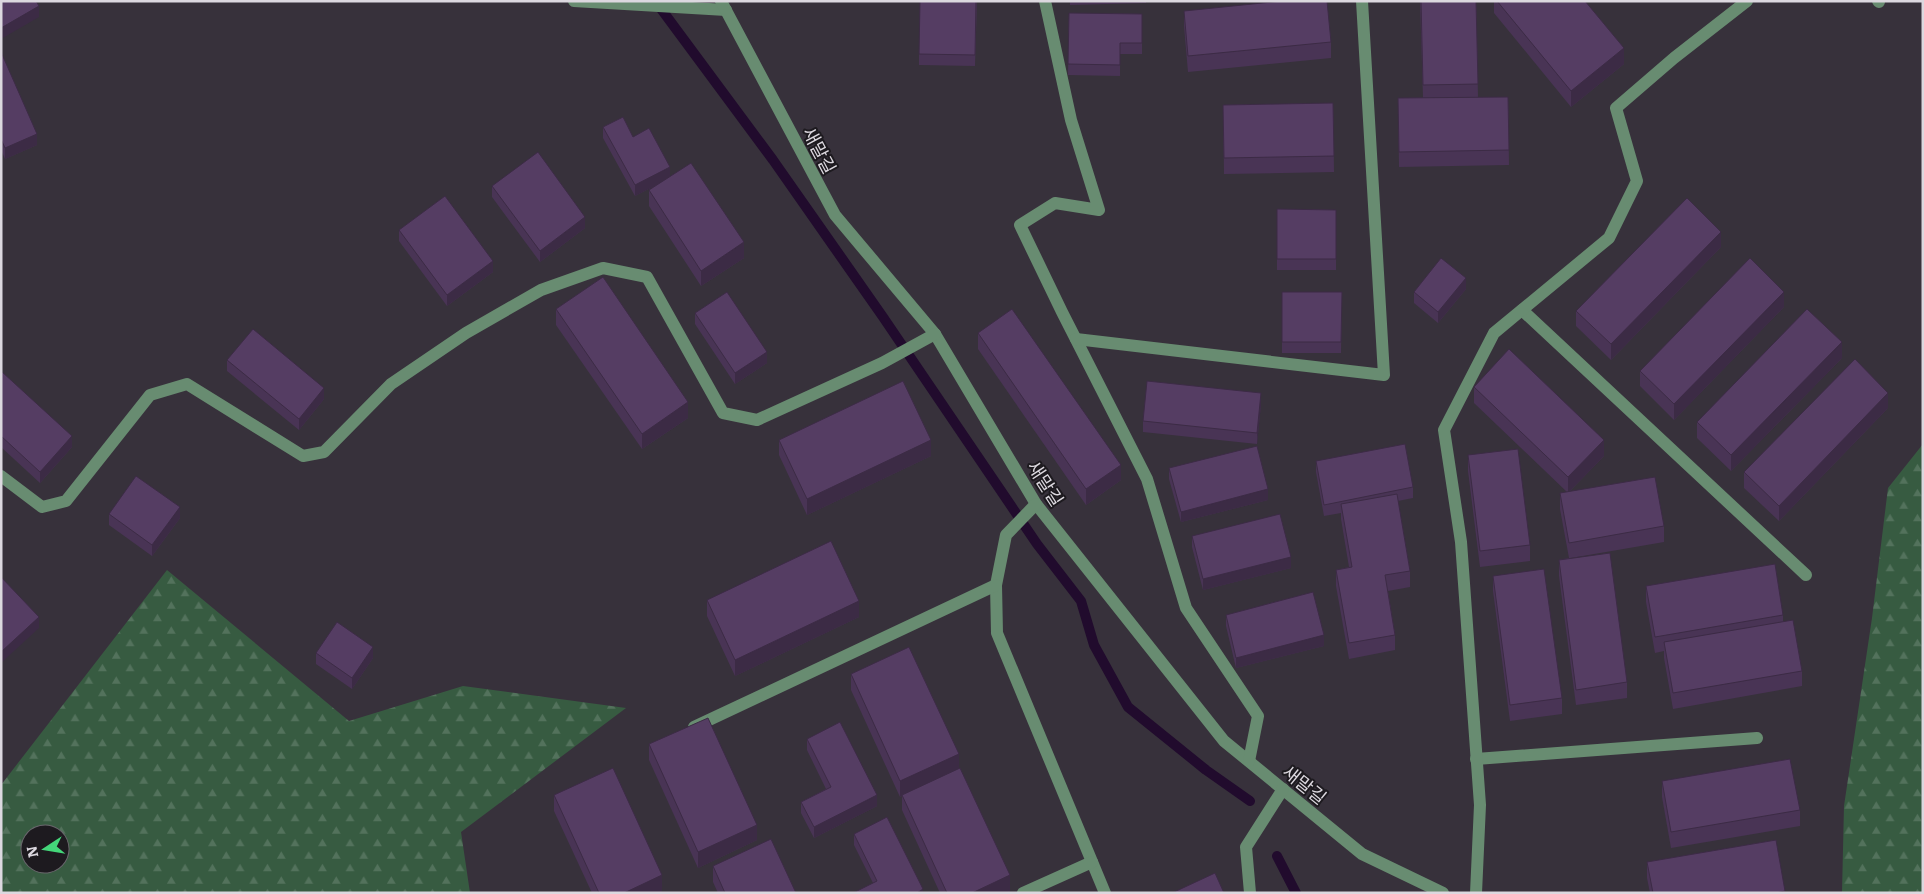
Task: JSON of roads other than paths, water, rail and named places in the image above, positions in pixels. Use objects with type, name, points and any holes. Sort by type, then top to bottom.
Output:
[{"type":"street","points":[[574,1],[659,6],[724,6]]},
{"type":"street","points":[[1045,1],[1070,120],[1099,210],[1055,203],[1020,225],[1147,479],[1186,608],[1258,716],[1249,761]]},
{"type":"street","points":[[1076,339],[1384,375],[1362,1]]},
{"type":"street","points":[[1476,893],[1480,805],[1461,542],[1444,430],[1494,333],[1609,238],[1637,181],[1616,108],[1674,58],[1747,1]]},
{"type":"street","name":"새말길","points":[[724,6],[835,215],[935,334],[1036,505],[1224,741],[1362,854],[1443,893]]},
{"type":"street","points":[[1,476],[42,507],[66,501],[150,395],[187,384],[303,456],[324,452],[391,384],[466,333],[541,290],[603,268],[647,277],[723,413],[757,420],[882,364],[935,334]]},
{"type":"street","points":[[1522,310],[1806,575]]},
{"type":"street","points":[[1036,505],[1006,535],[996,585],[996,633],[1105,893]]},
{"type":"street","points":[[683,733],[996,585]]},
{"type":"street","points":[[1476,759],[1757,738]]},
{"type":"street","points":[[1250,893],[1246,846],[1283,788]]},
{"type":"street","points":[[1023,893],[1092,862]]},
{"type":"waterway","points":[[656,2],[773,160],[883,317],[1037,544],[1081,601],[1094,645],[1128,707],[1206,770],[1250,801]]},
{"type":"waterway","points":[[1277,856],[1296,893]]}]
